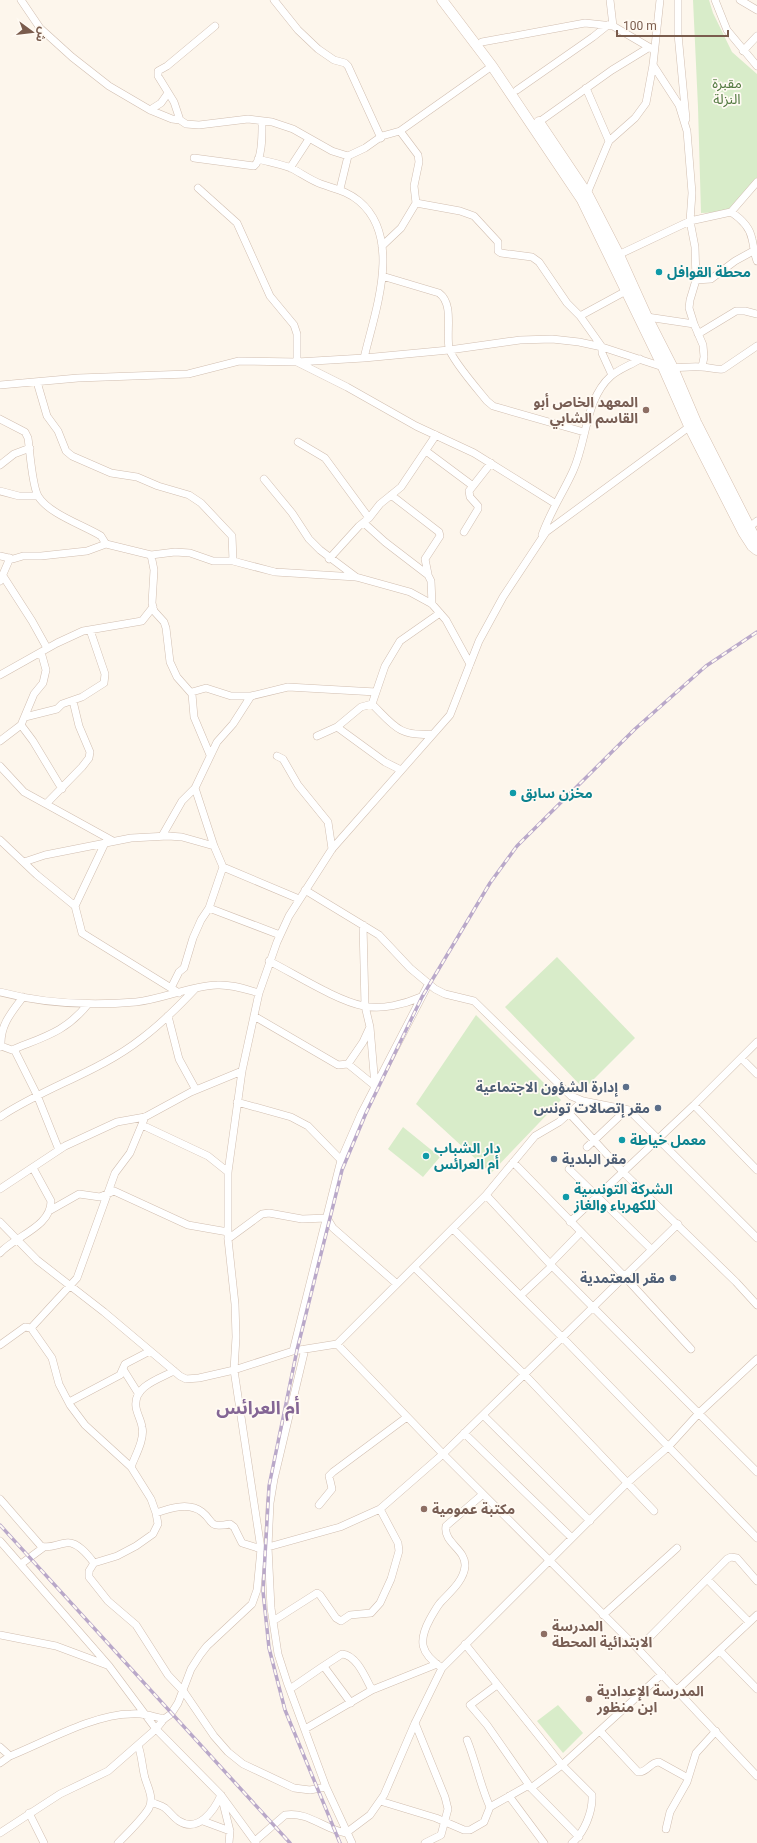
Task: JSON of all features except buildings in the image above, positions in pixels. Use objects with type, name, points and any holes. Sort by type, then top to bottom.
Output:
[{"type":"main road","points":[[442,0],[492,66],[585,197]]},
{"type":"main road","points":[[450,0],[539,122],[585,197],[647,317],[693,424],[746,530],[756,545]]},
{"type":"main road","points":[[615,257],[626,291],[668,367]]},
{"type":"street","points":[[21,0],[40,28],[72,57],[109,86],[150,110],[192,125],[248,119],[284,125],[332,151],[348,156],[381,138],[400,131],[492,66]]},
{"type":"street","points":[[274,0],[298,30],[318,49],[334,60],[345,63],[348,66],[381,138]]},
{"type":"street","points":[[610,0],[611,26]]},
{"type":"street","points":[[585,197],[609,141],[635,118],[646,103],[653,65],[651,49],[660,0]]},
{"type":"street","points":[[678,0],[678,34],[685,93],[692,193],[690,221],[695,247],[696,280],[689,308],[703,345],[704,357],[702,367]]},
{"type":"street","points":[[715,0],[727,30],[757,66]]},
{"type":"street","points":[[740,0],[757,10]]},
{"type":"street","points":[[482,42],[585,23],[611,26],[651,49]]},
{"type":"street","points":[[180,120],[177,109],[158,76],[158,71],[167,66],[215,26]]},
{"type":"street","points":[[516,90],[611,26]]},
{"type":"street","points":[[743,51],[757,36]]},
{"type":"street","points":[[539,122],[586,88],[651,49]]},
{"type":"street","points":[[653,65],[679,105],[687,131]]},
{"type":"street","points":[[586,88],[609,141]]},
{"type":"street","points":[[150,110],[160,103],[168,93]]},
{"type":"street","points":[[194,158],[251,166],[256,164],[262,140],[262,121]]},
{"type":"street","points":[[382,246],[401,228],[416,203],[414,186],[419,162],[418,155],[400,131]]},
{"type":"street","points":[[290,168],[309,139]]},
{"type":"street","points":[[340,188],[348,156]]},
{"type":"street","points":[[258,160],[290,168],[319,183],[335,189],[340,188],[365,206],[376,226],[382,246],[382,276],[364,358]]},
{"type":"street","points":[[615,257],[690,221],[731,212],[757,182]]},
{"type":"street","points":[[198,188],[237,223],[270,296],[294,325],[297,334],[297,362]]},
{"type":"street","points":[[416,203],[460,211],[474,216],[498,242],[498,251],[501,253],[532,257],[539,262],[567,303],[580,316],[602,347],[602,353],[612,375]]},
{"type":"street","points":[[731,212],[744,223],[749,231],[757,261]]},
{"type":"street","points":[[696,280],[711,279],[735,261],[755,250]]},
{"type":"street","points":[[382,276],[438,293],[445,297],[448,304],[449,350],[483,396],[494,406],[584,432]]},
{"type":"street","points":[[580,316],[626,291]]},
{"type":"street","points":[[698,334],[736,311],[744,310],[757,314]]},
{"type":"street","points":[[647,317],[694,324]]},
{"type":"street","points":[[0,385],[78,378],[188,374],[239,361],[297,362],[364,358],[449,350],[483,344],[552,339],[579,342],[602,347],[668,367],[702,367],[714,370],[723,369],[757,346]]},
{"type":"street","points":[[541,539],[548,519],[574,470],[584,432],[594,403],[603,385],[612,375],[640,359]]},
{"type":"street","points":[[297,362],[347,387],[416,426],[474,453],[556,504]]},
{"type":"street","points":[[37,382],[47,416],[58,431],[66,451],[80,460],[111,474],[137,477],[195,499],[232,536],[233,561]]},
{"type":"street","points":[[0,419],[25,432],[28,438],[35,487],[38,496],[49,508],[101,536],[106,544]]},
{"type":"street","points":[[352,1843],[346,1833],[326,1787],[278,1654],[264,1548],[234,1370],[236,1337],[235,1304],[228,1236],[228,1172],[242,1071],[259,994],[269,961],[288,916],[332,849],[450,715],[479,641],[503,596],[546,532],[571,512],[693,424]]},
{"type":"street","points":[[329,559],[380,504],[401,487],[436,435]]},
{"type":"street","points":[[298,442],[324,458],[366,520],[385,542],[428,575]]},
{"type":"street","points":[[0,465],[14,454],[30,448]]},
{"type":"street","points":[[426,451],[473,486]]},
{"type":"street","points":[[464,532],[478,510],[478,506],[468,493],[491,463]]},
{"type":"street","points":[[264,479],[292,513],[309,539],[329,559],[356,577]]},
{"type":"street","points":[[0,491],[19,496],[38,496]]},
{"type":"street","points":[[391,495],[439,532],[440,536],[436,544],[425,559],[431,582],[432,604]]},
{"type":"street","points":[[746,530],[757,521]]},
{"type":"street","points":[[0,556],[10,558],[87,550],[106,544],[151,556],[184,552],[213,560],[233,561],[275,572],[356,577],[410,592],[432,604],[446,620],[470,664]]},
{"type":"street","points":[[151,556],[154,570],[152,595],[153,607],[164,622],[166,628],[170,662],[177,677],[192,692],[194,717],[210,755]]},
{"type":"street","points":[[0,741],[21,725],[34,694],[43,683],[46,676],[44,650],[32,621],[1,579],[10,558]]},
{"type":"street","points":[[0,675],[70,636],[90,630],[142,621],[153,607]]},
{"type":"street","points":[[372,704],[385,666],[400,641],[440,613]]},
{"type":"street","points":[[25,717],[47,712],[66,701],[73,701],[104,683],[105,678],[90,630]]},
{"type":"street","points":[[192,692],[206,688],[231,696],[251,696],[288,687],[376,692]]},
{"type":"street","points":[[162,836],[182,801],[195,788],[217,742],[232,724],[251,696]]},
{"type":"street","points":[[46,804],[62,789],[89,758],[90,752],[79,726],[73,701]]},
{"type":"street","points":[[372,704],[401,731],[418,735],[433,734]]},
{"type":"street","points":[[317,736],[337,727],[361,707],[372,704]]},
{"type":"street","points":[[21,725],[33,741],[62,789]]},
{"type":"street","points":[[337,727],[385,762],[401,770]]},
{"type":"street","points":[[278,756],[283,759],[298,785],[328,822],[332,849]]},
{"type":"street","points":[[0,766],[24,792],[113,841]]},
{"type":"street","points":[[195,788],[214,846],[224,867],[299,899]]},
{"type":"street","points":[[24,862],[45,855],[113,841],[162,836],[182,837],[214,846]]},
{"type":"street","points":[[0,840],[75,906],[82,933],[179,993]]},
{"type":"street","points":[[75,906],[105,843]]},
{"type":"street","points":[[171,988],[179,972],[184,968],[200,920],[209,908],[224,867]]},
{"type":"street","points":[[305,890],[379,935],[410,968],[429,984],[445,994],[474,1001],[566,1092],[576,1099],[632,1112],[657,1140],[757,1238]]},
{"type":"street","points":[[209,908],[280,935]]},
{"type":"street","points":[[363,925],[365,1006],[370,1027],[375,1086]]},
{"type":"street","points":[[269,961],[348,1002],[365,1006],[394,1005],[409,1002],[421,997]]},
{"type":"street","points":[[293,1351],[341,1160],[375,1086],[429,984]]},
{"type":"street","points":[[0,992],[48,1002],[88,1004],[136,1002],[158,999],[196,988],[218,985],[238,987],[259,994]]},
{"type":"street","points":[[0,1117],[37,1095],[105,1062],[141,1040],[196,988]]},
{"type":"street","points":[[23,997],[6,1020],[1,1031],[1,1046],[6,1049],[14,1049],[59,1031],[76,1018],[88,1004]]},
{"type":"street","points":[[168,1016],[179,1059],[196,1090]]},
{"type":"street","points":[[254,1016],[338,1065],[348,1064],[375,1086]]},
{"type":"street","points":[[348,1064],[364,1042],[370,1027]]},
{"type":"street","points":[[570,1222],[694,1106],[757,1042]]},
{"type":"street","points":[[14,1049],[37,1095],[59,1150]]},
{"type":"street","points":[[741,1058],[757,1074]]},
{"type":"street","points":[[0,1189],[59,1150],[117,1122],[145,1117],[196,1090],[242,1071]]},
{"type":"street","points":[[0,1222],[38,1260],[174,1371],[186,1379],[199,1378],[234,1370],[293,1351],[337,1344],[486,1195],[535,1136],[560,1122],[583,1101]]},
{"type":"street","points":[[237,1102],[291,1117],[308,1126],[341,1160]]},
{"type":"street","points":[[694,1106],[757,1170]]},
{"type":"street","points":[[587,1147],[626,1110]]},
{"type":"street","points":[[569,1113],[623,1172],[678,1224],[757,1305]]},
{"type":"street","points":[[0,1345],[25,1328],[31,1328],[78,1278],[115,1173],[130,1152],[145,1117]]},
{"type":"street","points":[[142,1125],[208,1156],[228,1172]]},
{"type":"street","points":[[512,1162],[624,1276],[691,1349]]},
{"type":"street","points":[[33,1168],[51,1201],[49,1211]]},
{"type":"street","points":[[568,1169],[651,1249]]},
{"type":"street","points":[[0,1253],[36,1225],[49,1211],[79,1194],[100,1197],[108,1192],[114,1191],[188,1225],[228,1236],[262,1214],[269,1213],[312,1220],[327,1218]]},
{"type":"street","points":[[486,1195],[551,1265],[757,1472]]},
{"type":"street","points":[[327,1218],[334,1228],[398,1284]]},
{"type":"street","points":[[156,1513],[173,1507],[199,1510],[209,1522],[218,1526],[230,1524],[234,1526],[242,1543],[264,1548],[340,1527],[380,1509],[464,1434],[678,1224]]},
{"type":"street","points":[[453,1229],[563,1338],[757,1538]]},
{"type":"street","points":[[520,1295],[551,1265],[581,1232]]},
{"type":"street","points":[[414,1267],[524,1374],[654,1511]]},
{"type":"street","points":[[31,1328],[52,1358],[60,1384],[69,1402],[85,1424],[131,1467],[151,1499],[156,1513],[158,1524],[153,1534],[136,1546],[117,1556],[94,1563],[89,1572],[89,1577],[108,1601],[136,1625],[155,1656],[184,1692],[214,1736],[228,1752],[243,1764],[294,1788],[310,1790],[326,1787]]},
{"type":"street","points":[[337,1344],[443,1454],[638,1649],[757,1776]]},
{"type":"street","points":[[0,1833],[60,1794],[108,1771],[156,1729],[164,1719],[172,1714],[184,1692],[191,1669],[207,1646],[252,1604],[257,1590],[274,1479],[305,1349]]},
{"type":"street","points":[[69,1402],[120,1375],[125,1364],[150,1351]]},
{"type":"street","points":[[305,1729],[372,1690],[439,1666],[466,1644],[628,1483],[669,1446],[699,1413],[757,1360]]},
{"type":"street","points":[[123,1369],[138,1393]]},
{"type":"street","points":[[131,1467],[142,1435],[142,1428],[136,1406],[138,1393],[142,1388],[174,1371]]},
{"type":"street","points":[[483,1415],[590,1521]]},
{"type":"street","points":[[319,1505],[332,1489],[329,1476],[333,1472],[407,1417]]},
{"type":"street","points":[[464,1434],[572,1538]]},
{"type":"street","points":[[439,1666],[425,1651],[421,1642],[422,1635],[438,1605],[463,1576],[465,1566],[461,1553],[447,1538],[446,1526],[483,1494]]},
{"type":"street","points":[[0,1499],[41,1546],[49,1548],[68,1542],[77,1545],[94,1563]]},
{"type":"street","points":[[273,1621],[317,1593],[336,1618],[341,1621],[350,1615],[366,1614],[376,1609],[391,1579],[399,1551],[398,1543],[380,1509]]},
{"type":"street","points":[[0,1541],[109,1666],[156,1729],[221,1795],[256,1842],[285,1815],[291,1814],[310,1818],[335,1831],[346,1833],[370,1815],[380,1802],[439,1666]]},
{"type":"street","points":[[21,1564],[44,1547]]},
{"type":"street","points":[[603,1615],[677,1548]]},
{"type":"street","points":[[638,1649],[708,1580],[727,1559],[732,1557],[737,1558],[757,1581]]},
{"type":"street","points":[[708,1580],[749,1622]]},
{"type":"street","points":[[677,1690],[720,1651],[757,1614]]},
{"type":"street","points":[[0,1635],[56,1646],[109,1666]]},
{"type":"street","points":[[466,1644],[562,1765],[592,1795],[589,1811],[579,1837],[572,1843]]},
{"type":"street","points":[[720,1651],[757,1689]]},
{"type":"street","points":[[290,1689],[342,1654],[349,1656],[361,1670],[372,1690]]},
{"type":"street","points":[[322,1668],[325,1668],[350,1703]]},
{"type":"street","points":[[380,1802],[459,1828],[470,1830],[484,1822],[490,1807],[509,1796],[530,1787],[562,1765],[662,1674]]},
{"type":"street","points":[[497,1685],[470,1705],[488,1726],[530,1787],[579,1837]]},
{"type":"street","points":[[0,1763],[10,1756],[107,1717],[145,1714],[164,1719]]},
{"type":"street","points":[[415,1723],[445,1797],[448,1809],[441,1835],[434,1841],[425,1843]]},
{"type":"street","points":[[600,1731],[638,1772],[644,1772],[652,1765],[659,1762],[688,1778]]},
{"type":"street","points":[[666,1829],[670,1812],[688,1778],[696,1753],[716,1731]]},
{"type":"street","points":[[467,1740],[473,1754],[481,1788],[490,1807]]},
{"type":"street","points":[[118,1843],[144,1814],[151,1802],[151,1796],[138,1745]]},
{"type":"street","points":[[0,1747],[10,1756]]},
{"type":"street","points":[[151,1802],[164,1808],[180,1822],[193,1825],[203,1821],[218,1803],[221,1795]]},
{"type":"street","points":[[221,1795],[230,1831],[229,1843]]},
{"type":"street","points":[[509,1796],[544,1843]]},
{"type":"street","points":[[29,1814],[44,1843]]},
{"type":"street","points":[[203,1821],[230,1831]]},
{"type":"green space","name":"مقبرة النزلة","points":[[693,0],[709,0],[713,13],[732,52],[757,74],[757,180],[741,199],[726,212],[701,213]]},
{"type":"green space","points":[[557,957],[635,1038],[584,1089],[505,1007]]},
{"type":"green space","points":[[476,1015],[561,1100],[491,1173],[416,1104]]},
{"type":"green space","points":[[403,1127],[440,1157],[423,1177],[388,1149]]},
{"type":"green space","points":[[558,1705],[583,1733],[563,1753],[537,1721]]},
{"type":"railway","points":[[340,1843],[285,1710],[269,1648],[263,1591],[269,1486],[297,1350],[342,1170],[366,1113],[422,997],[490,883],[517,846],[635,729],[706,666],[757,632]]},
{"type":"railway","points":[[0,1525],[290,1843]]},
{"type":"place","name":"محطة القوافل","points":[[659,272]]},
{"type":"place","name":"المعهد الخاص أبو القاسم الشابي","points":[[646,410]]},
{"type":"place","name":"مخزن سابق","points":[[513,793]]},
{"type":"place","name":"إدارة الشؤون الاجتماعية","points":[[626,1087]]},
{"type":"place","name":"مقر إتصالات تونس","points":[[658,1108]]},
{"type":"place","name":"معمل خياطة","points":[[622,1140]]},
{"type":"place","name":"دار الشباب أم العرائس","points":[[426,1156]]},
{"type":"place","name":"مقر البلدية","points":[[554,1159]]},
{"type":"place","name":"الشركة التونسية للكهرباء والغاز","points":[[566,1197]]},
{"type":"place","name":"مقر المعتمدية","points":[[673,1278]]},
{"type":"place","name":"مكتبة عمومية","points":[[424,1509]]},
{"type":"place","name":"المدرسة الابتدائية المحطة","points":[[544,1634]]},
{"type":"place","name":"المدرسة الإعدادية ابن منظور","points":[[589,1699]]},
{"type":"district","name":"أم العرائس","points":[[258,1407]]}]
